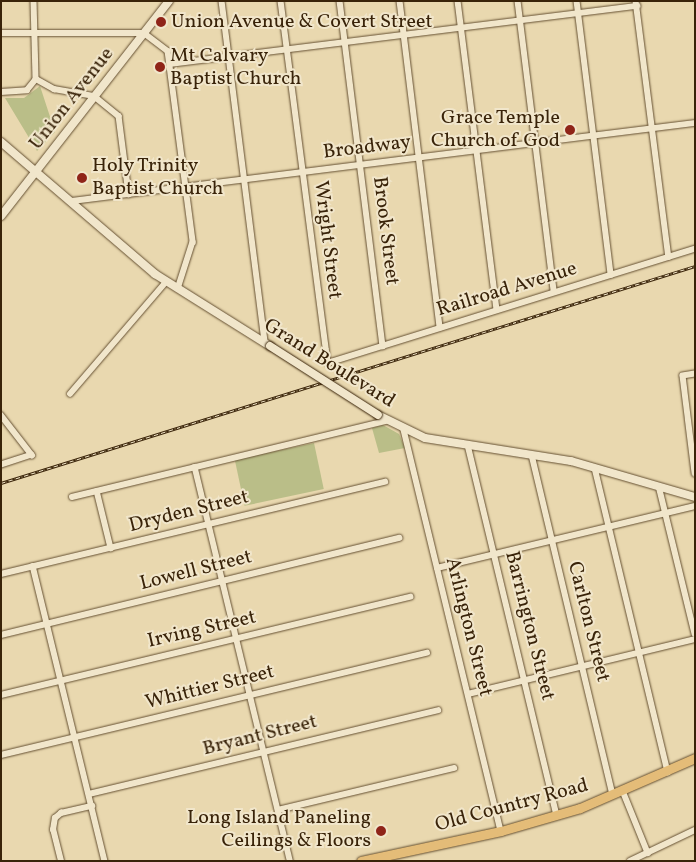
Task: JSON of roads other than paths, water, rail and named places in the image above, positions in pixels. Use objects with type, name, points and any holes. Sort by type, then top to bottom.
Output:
[{"type":"main road","name":"Old Country Road","points":[[362,861],[500,831],[557,815],[624,791],[695,758]]},
{"type":"street","points":[[1,92],[27,90],[36,79],[34,1]]},
{"type":"street","points":[[222,1],[267,344]]},
{"type":"street","name":"Wright Street","points":[[280,1],[328,363]]},
{"type":"street","name":"Brook Street","points":[[340,1],[383,346]]},
{"type":"street","points":[[400,1],[440,328]]},
{"type":"street","points":[[458,1],[497,310]]},
{"type":"street","points":[[518,1],[554,292]]},
{"type":"street","points":[[577,1],[612,275]]},
{"type":"street","name":"Union Avenue","points":[[1,216],[168,2]]},
{"type":"street","points":[[170,64],[462,28],[636,4],[668,257]]},
{"type":"street","points":[[1,33],[144,33],[168,51],[193,242],[178,290]]},
{"type":"street","points":[[36,79],[54,89],[94,96],[119,116],[129,194]]},
{"type":"street","name":"Broadway","points":[[72,201],[695,123]]},
{"type":"street","name":"Grand Boulevard","points":[[1,142],[166,282],[404,430],[425,438],[532,455],[595,468],[695,497]]},
{"type":"street","name":"Railroad Avenue","points":[[328,363],[695,249]]},
{"type":"street","points":[[70,394],[166,282]]},
{"type":"street","points":[[695,374],[683,376],[695,473]]},
{"type":"street","points":[[1,415],[32,455],[1,465]]},
{"type":"street","points":[[72,497],[387,421]]},
{"type":"street","name":"Arlington Street","points":[[404,430],[500,831]]},
{"type":"street","name":"Barrington Street","points":[[468,445],[557,815]]},
{"type":"street","name":"Carlton Street","points":[[532,455],[613,795]]},
{"type":"street","points":[[195,467],[290,861]]},
{"type":"street","points":[[595,468],[668,772]]},
{"type":"street","name":"Dryden Street","points":[[1,574],[385,482]]},
{"type":"street","points":[[659,486],[695,634]]},
{"type":"street","points":[[97,491],[111,548]]},
{"type":"street","points":[[438,568],[695,506]]},
{"type":"street","name":"Lowell Street","points":[[1,634],[399,538]]},
{"type":"street","points":[[33,566],[104,860]]},
{"type":"street","name":"Irving Street","points":[[1,695],[410,597]]},
{"type":"street","points":[[468,694],[695,639]]},
{"type":"street","name":"Whittier Street","points":[[1,755],[427,653]]},
{"type":"street","name":"Bryant Street","points":[[89,794],[438,710]]},
{"type":"street","points":[[278,810],[454,768]]},
{"type":"street","points":[[624,791],[648,852]]},
{"type":"street","points":[[61,861],[53,830],[55,818],[61,813],[92,806]]},
{"type":"street","points":[[630,861],[695,830]]},
{"type":"street","points":[[395,861],[400,852]]},
{"type":"railway","points":[[1,483],[695,266]]},
{"type":"place","name":"Union Avenue & Covert Street","points":[[161,22]]},
{"type":"place","name":"Mt Calvary Baptist Church","points":[[160,67]]},
{"type":"place","name":"Grace Temple Church of God","points":[[570,130]]},
{"type":"place","name":"Holy Trinity Baptist Church","points":[[82,178]]},
{"type":"place","name":"Long Island Paneling Ceilings & Floors","points":[[381,831]]}]
